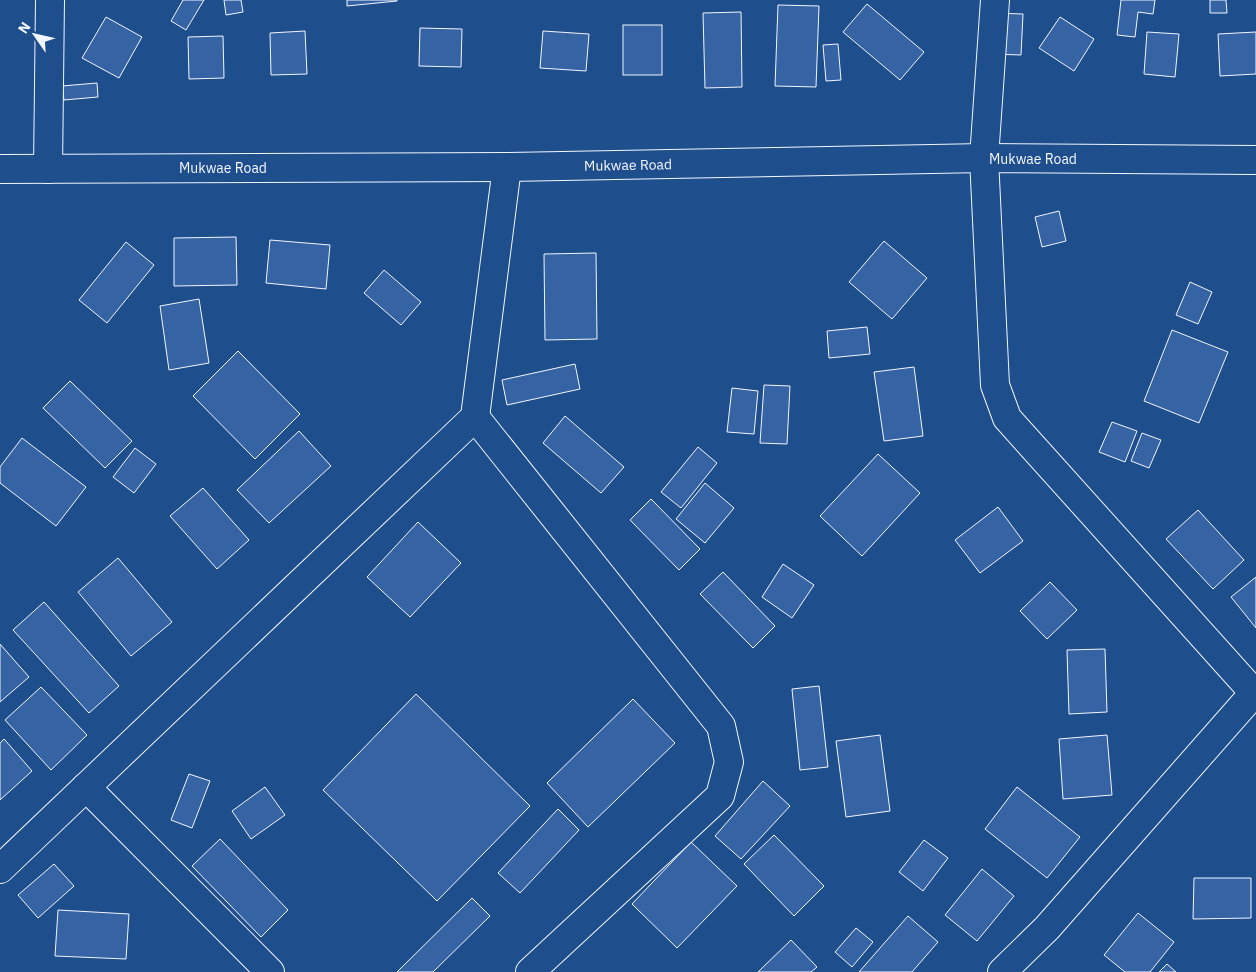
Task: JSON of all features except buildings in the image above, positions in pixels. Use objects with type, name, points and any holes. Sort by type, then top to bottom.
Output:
[{"type":"street","points":[[48,169],[50,0]]},
{"type":"street","points":[[995,0],[984,158],[994,385],[1007,418],[1255,694],[1047,928],[1002,972]]},
{"type":"street","name":"Mukwae Road","points":[[0,169],[507,168],[984,158],[1256,160]]},
{"type":"street","points":[[0,869],[475,417],[507,168]]},
{"type":"street","points":[[475,417],[722,726],[729,762],[720,796],[530,972]]},
{"type":"street","points":[[86,787],[270,972]]}]
